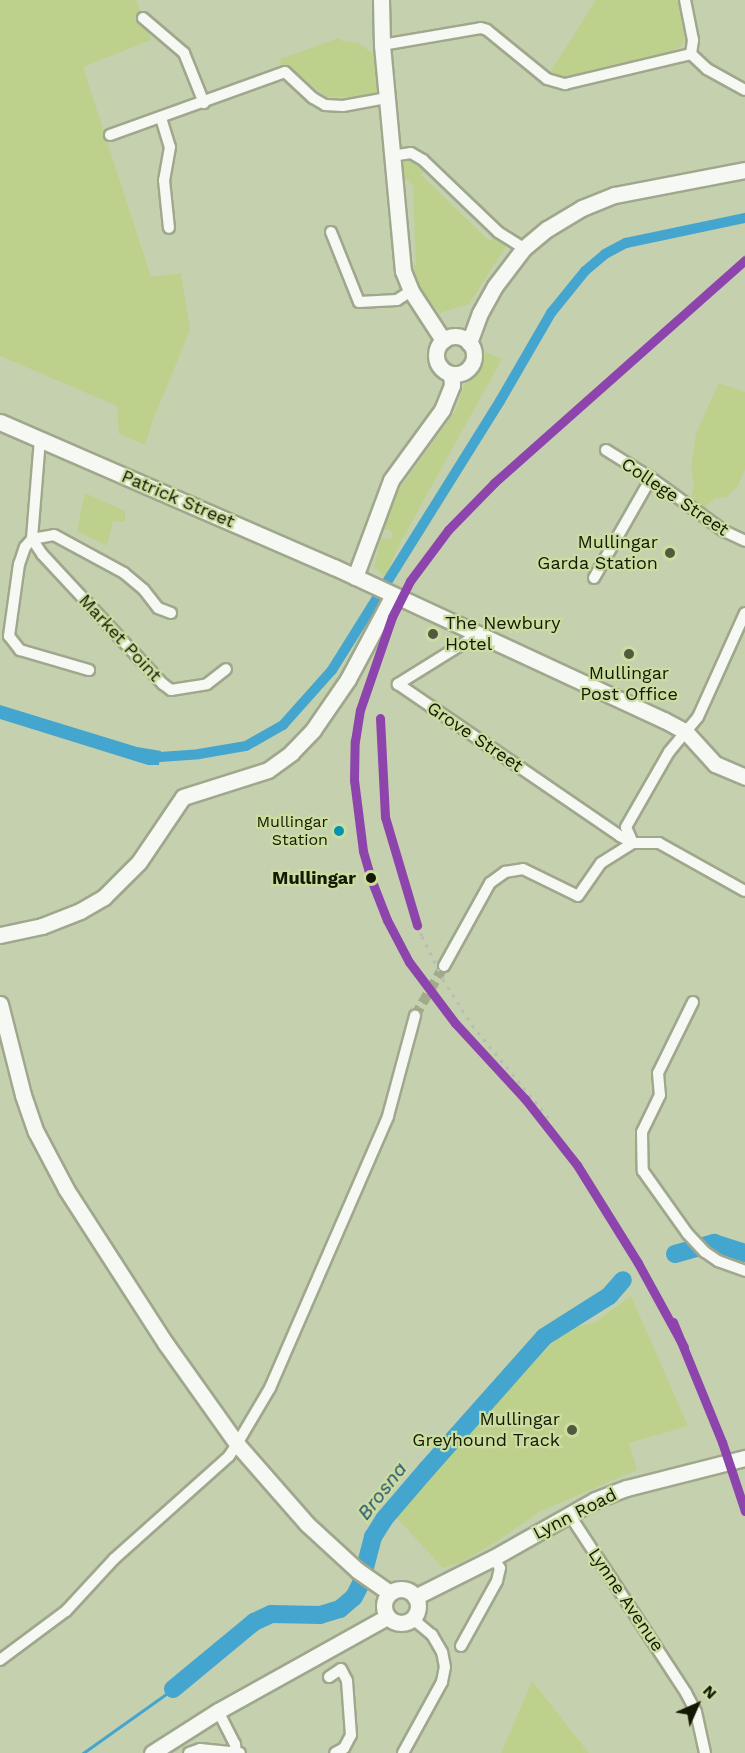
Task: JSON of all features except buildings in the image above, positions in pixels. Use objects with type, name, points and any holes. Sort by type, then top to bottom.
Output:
[{"type":"street","points":[[381,0],[382,45],[403,271],[411,291],[443,340]]},
{"type":"street","points":[[685,0],[693,40],[691,54]]},
{"type":"street","points":[[143,18],[184,53],[204,103]]},
{"type":"street","points":[[382,45],[480,28],[488,30],[547,79],[565,84],[691,54]]},
{"type":"street","points":[[691,54],[707,69],[745,90]]},
{"type":"street","points":[[110,135],[285,72],[313,98],[325,105],[343,106],[387,98]]},
{"type":"street","points":[[161,118],[170,147],[165,180],[169,228]]},
{"type":"street","points":[[392,156],[411,153],[423,160],[498,232],[524,248]]},
{"type":"street","points":[[469,343],[480,313],[495,286],[524,248],[547,229],[582,208],[615,195],[651,186],[745,170]]},
{"type":"street","points":[[331,232],[358,303],[397,300],[411,291]]},
{"type":"street","points":[[455,336],[469,343],[474,354],[471,365],[462,373],[451,374],[441,369],[436,362],[436,351],[443,340],[455,336]]},
{"type":"street","points":[[355,577],[391,480],[442,410],[452,385],[451,374]]},
{"type":"street","name":"Patrick Street","points":[[0,422],[480,633],[685,730]]},
{"type":"street","points":[[40,439],[32,539],[25,547],[19,564],[9,636],[20,650],[89,670]]},
{"type":"street","name":"College Street","points":[[606,450],[651,478],[724,531],[745,542]]},
{"type":"street","points":[[594,578],[651,478]]},
{"type":"street","points":[[32,539],[54,535],[124,573],[144,590],[158,608],[171,613]]},
{"type":"street","name":"Market Point","points":[[32,539],[42,554],[171,690],[207,684],[226,669]]},
{"type":"street","points":[[0,935],[42,926],[80,911],[104,897],[139,862],[183,798],[268,770],[291,753],[313,730],[398,597]]},
{"type":"street","points":[[633,843],[626,827],[669,752],[698,717],[745,613]]},
{"type":"street","name":"Grove Street","points":[[480,633],[398,684],[633,843]]},
{"type":"street","points":[[685,730],[715,764],[745,777]]},
{"type":"street","points":[[444,966],[490,883],[505,872],[524,869],[578,896],[601,863],[633,843],[659,843],[745,891]]},
{"type":"street","points":[[693,1002],[658,1073],[660,1095],[642,1132],[644,1171],[687,1233],[718,1261],[745,1271]]},
{"type":"street","points":[[1,1011],[30,1113],[66,1189],[166,1344],[237,1443],[307,1524],[357,1570],[390,1593],[406,1590],[415,1597],[418,1608],[413,1619],[403,1624],[387,1617],[383,1607],[390,1593]]},
{"type":"street","points":[[0,1660],[66,1611],[114,1559],[228,1456],[237,1443],[270,1388],[388,1116],[415,1016]]},
{"type":"street","name":"Lynn Road","points":[[415,1597],[493,1558],[569,1514],[627,1488],[745,1458]]},
{"type":"street","name":"Lynne Avenue","points":[[569,1514],[686,1693],[696,1712],[705,1753]]},
{"type":"street","points":[[462,1638],[497,1581],[500,1568],[493,1558]]},
{"type":"street","points":[[152,1753],[218,1711],[387,1617]]},
{"type":"street","points":[[403,1753],[442,1682],[445,1667],[442,1652],[432,1635],[413,1619]]},
{"type":"street","points":[[328,1677],[341,1669],[347,1681],[351,1735],[344,1748],[335,1753]]},
{"type":"street","points":[[189,1753],[200,1749],[237,1753],[235,1744],[218,1711]]},
{"type":"green space","points":[[0,0],[136,0],[151,40],[83,67],[151,277],[181,273],[190,330],[145,445],[119,434],[117,406],[0,356]]},
{"type":"green space","points":[[596,0],[679,0],[687,33],[681,46],[667,54],[571,77],[549,74]]},
{"type":"green space","points":[[339,38],[342,41],[359,43],[377,57],[379,88],[376,93],[354,97],[326,97],[296,72],[281,64],[280,59]]},
{"type":"green space","points":[[412,159],[426,169],[421,175],[489,241],[495,237],[506,246],[469,304],[440,313],[417,287],[409,266],[416,265],[413,186],[403,176],[404,162]]},
{"type":"green space","points":[[485,352],[502,359],[401,541],[385,577],[374,567],[381,538],[391,540],[393,531],[383,529],[391,501],[456,410],[464,386],[482,365]]},
{"type":"green space","points":[[719,383],[745,392],[745,469],[737,488],[727,497],[715,498],[702,510],[690,501],[694,486],[691,467],[696,433]]},
{"type":"green space","points":[[85,493],[125,511],[125,522],[113,521],[107,546],[77,531]]},
{"type":"green space","name":"Mullingar Greyhound Track","points":[[631,1296],[688,1426],[629,1443],[637,1470],[541,1511],[462,1562],[443,1568],[394,1515],[528,1368],[568,1328],[594,1323]]},
{"type":"green space","points":[[532,1681],[589,1753],[501,1753]]},
{"type":"water","points":[[0,705],[137,747],[161,751],[159,765],[148,765],[0,719]]},
{"type":"waterway","points":[[147,754],[160,757],[199,754],[246,746],[283,725],[332,670],[500,401],[551,313],[585,271],[605,254],[626,243],[745,218]]},
{"type":"waterway","name":"Brosna","points":[[675,1254],[714,1243],[745,1253]]},
{"type":"waterway","name":"Brosna","points":[[173,1689],[254,1622],[271,1614],[320,1615],[340,1609],[354,1597],[361,1583],[373,1537],[385,1518],[544,1337],[609,1296],[623,1280]]},
{"type":"waterway","name":"Brosna","points":[[83,1753],[173,1689]]},
{"type":"tunnel","points":[[415,1016],[444,966]]},
{"type":"railway","points":[[380,716],[385,817],[410,908],[443,979],[472,1025],[551,1121]]},
{"type":"transit line","points":[[684,1347],[638,1263],[577,1165],[525,1099],[455,1023],[409,962],[387,920],[363,851],[354,780],[355,741],[360,710],[392,617],[410,581],[448,530],[494,483],[745,260]]},
{"type":"transit line","points":[[380,718],[385,817],[417,925]]},
{"type":"transit line","points":[[673,1322],[722,1442],[745,1511]]},
{"type":"place","name":"Mullingar Garda Station","points":[[670,553]]},
{"type":"place","name":"The Newbury Hotel","points":[[433,634]]},
{"type":"place","name":"Mullingar Post Office","points":[[629,654]]},
{"type":"place","name":"Mullingar Station","points":[[339,831]]},
{"type":"place","name":"Mullingar","points":[[371,878]]},
{"type":"place","name":"Mullingar Greyhound Track","points":[[572,1430]]}]
